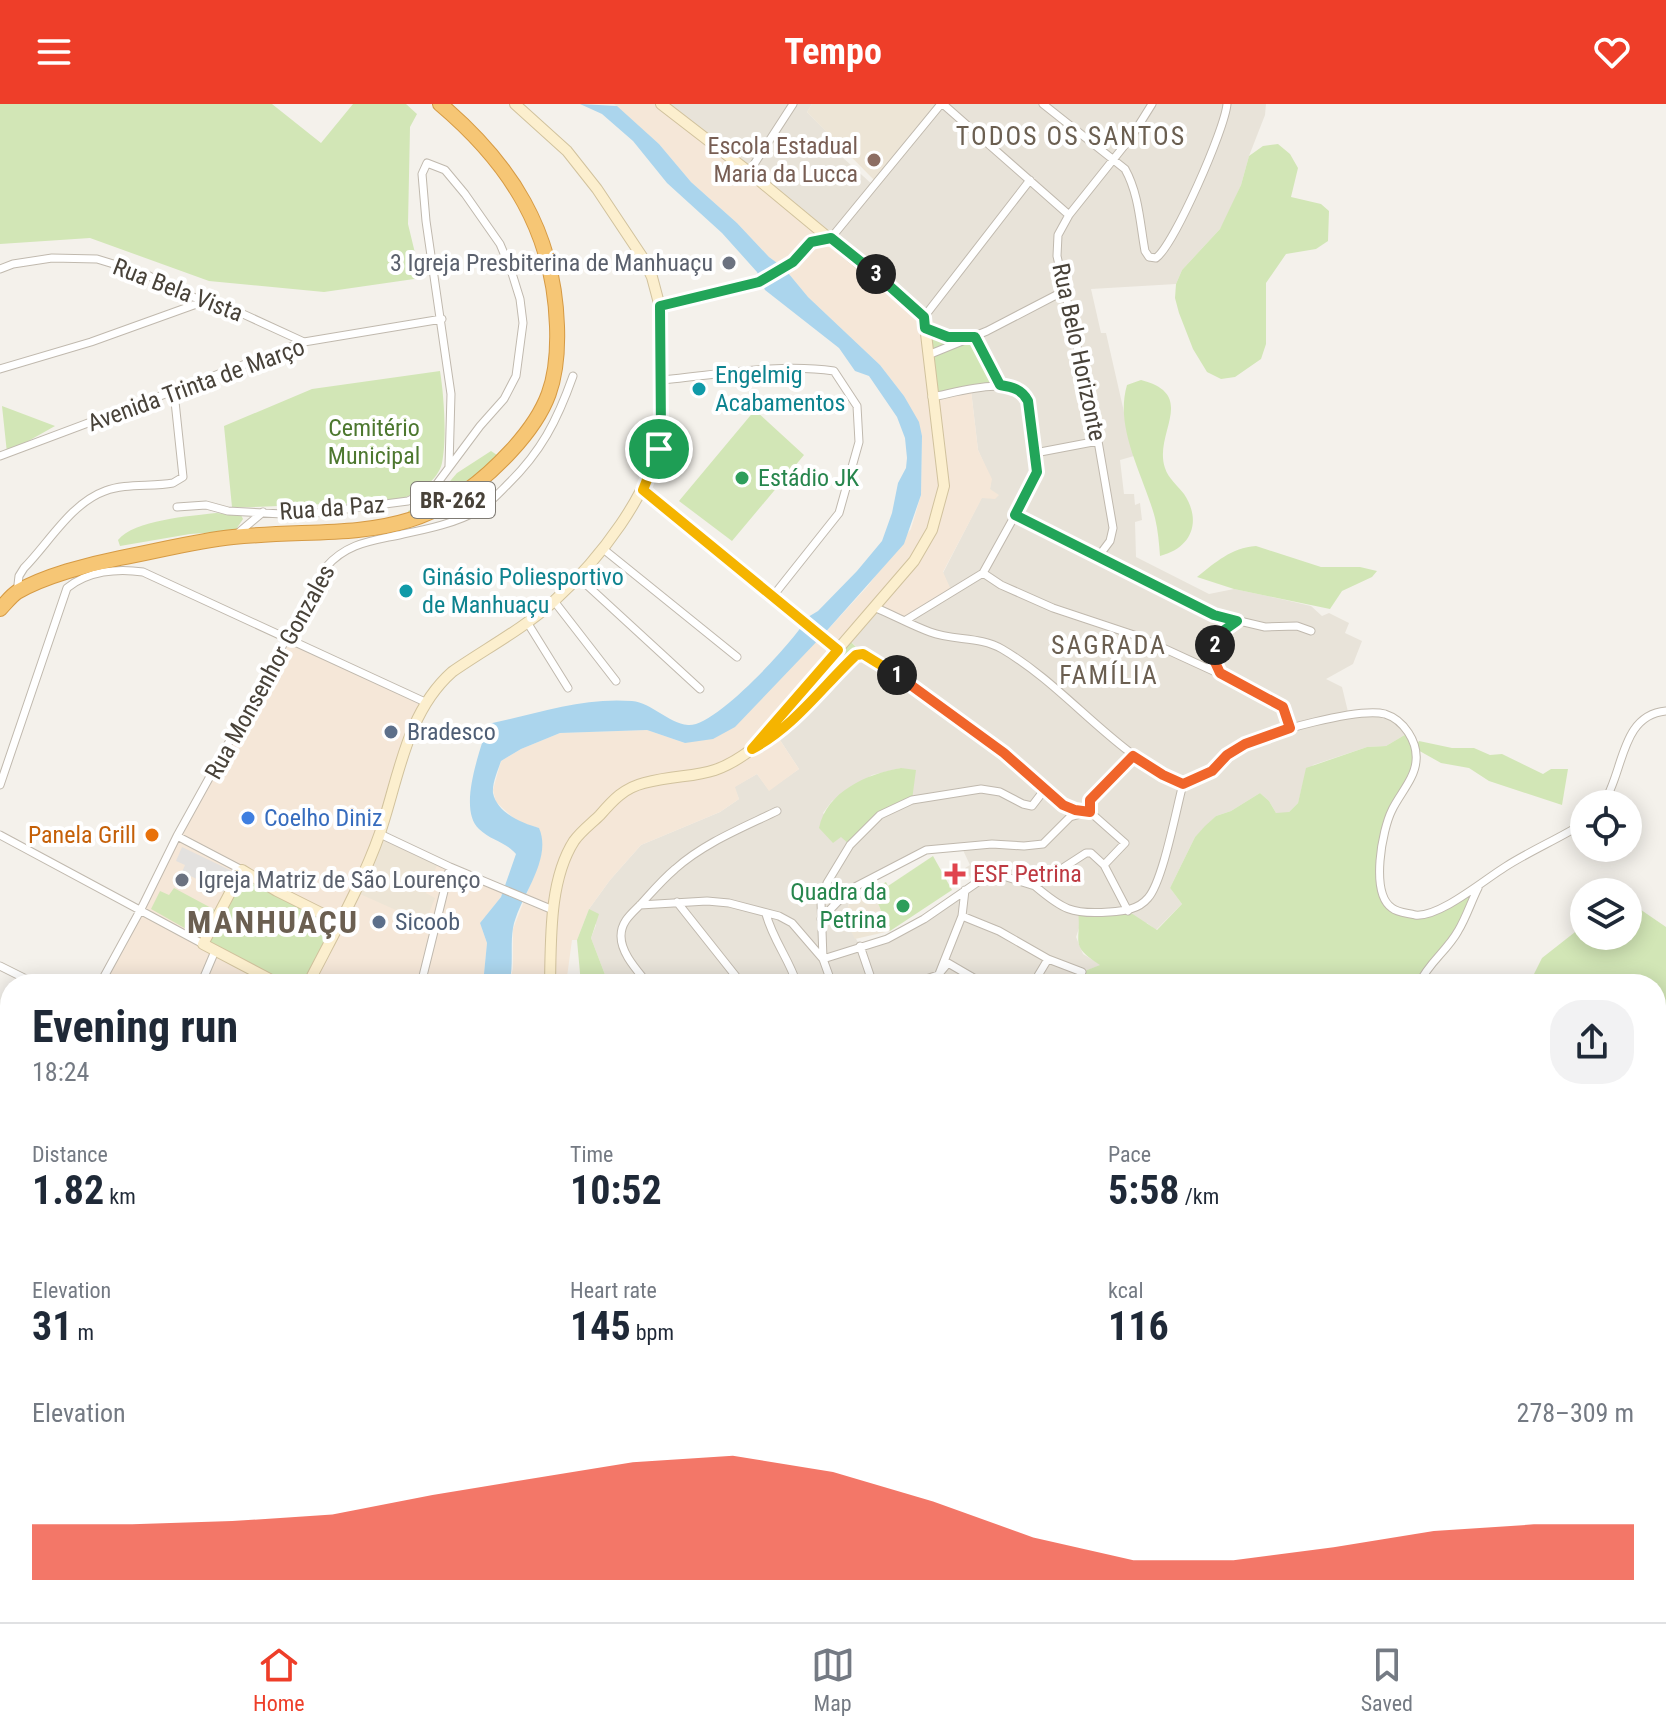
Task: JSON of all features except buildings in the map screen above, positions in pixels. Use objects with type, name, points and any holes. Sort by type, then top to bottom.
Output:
[{"type":"highway","name":"BR-262","points":[[0,609],[17,593],[97,562],[232,537],[402,529],[458,497],[500,463],[532,427],[556,377],[556,301],[552,270],[534,219],[479,141],[440,104]]},
{"type":"street","points":[[313,974],[380,834],[405,749],[425,702],[452,672],[554,601],[602,548],[636,504],[652,469],[661,433],[660,306],[652,277],[643,258],[597,189],[567,151],[515,104]]},
{"type":"street","points":[[661,104],[831,238],[924,323],[948,337],[975,337]]},
{"type":"street","points":[[749,172],[793,104]]},
{"type":"street","points":[[660,306],[759,282],[793,262],[811,242],[831,238],[942,104],[1069,215]]},
{"type":"street","points":[[1043,104],[1125,169],[1132,182],[1145,251],[1149,257],[1156,258],[1166,248],[1199,180],[1227,104]]},
{"type":"street","name":"Rua Belo Horizonte","points":[[1098,557],[1110,541],[1113,528],[1098,441],[1057,256],[1058,235],[1069,215],[1114,160],[1151,105]]},
{"type":"street","name":"Rua da Paz","points":[[177,507],[206,505],[228,511],[301,515],[408,501],[433,489],[504,399],[516,376],[523,323],[520,299],[500,244],[484,218],[445,170],[427,163],[422,174],[426,221],[442,319]]},
{"type":"street","points":[[752,749],[909,569],[932,530],[941,501],[943,470],[924,323],[1030,180]]},
{"type":"street","name":"Rua Bela Vista","points":[[0,269],[52,258],[97,259],[143,273],[304,342]]},
{"type":"street","points":[[928,355],[975,337],[1064,291]]},
{"type":"street","points":[[0,369],[91,342],[205,301]]},
{"type":"street","points":[[442,319],[451,394],[449,466]]},
{"type":"street","name":"Avenida Trinta de Março","points":[[0,456],[304,342],[442,319]]},
{"type":"street","points":[[975,337],[1000,385]]},
{"type":"street","points":[[661,380],[762,370],[834,371],[857,406],[859,442],[839,513],[773,596]]},
{"type":"street","name":"Rua Monsenhor Gonzales","points":[[105,974],[310,591],[335,556],[351,545],[402,529],[457,520],[480,509],[524,469],[542,445],[557,420],[573,376]]},
{"type":"street","points":[[906,620],[983,573],[1037,472],[1028,401],[1024,393],[1000,385],[932,397]]},
{"type":"street","points":[[17,593],[19,576],[24,568],[76,510],[93,496],[108,490],[179,481],[184,470],[174,392]]},
{"type":"street","points":[[1035,453],[1098,441]]},
{"type":"street","points":[[643,490],[838,650]]},
{"type":"street","points":[[232,537],[263,512]]},
{"type":"street","points":[[301,515],[302,533]]},
{"type":"street","points":[[1015,515],[1214,615],[1276,628],[1297,626],[1311,631]]},
{"type":"street","points":[[602,548],[737,657]]},
{"type":"street","points":[[0,785],[67,588],[89,576],[121,569],[143,572],[425,702]]},
{"type":"street","points":[[983,573],[1001,585],[1053,608],[1137,636],[1220,673],[1283,707],[1290,728]]},
{"type":"street","points":[[577,576],[700,689]]},
{"type":"street","points":[[554,601],[616,681]]},
{"type":"street","points":[[874,607],[931,633],[984,641],[1000,648],[1059,692],[1133,756],[1183,784],[1212,771],[1227,755],[1245,744],[1290,728],[1365,713],[1384,714],[1402,723],[1415,749],[1416,763],[1391,813],[1383,838],[1381,891],[1391,908],[1421,915],[1436,911],[1478,888],[1503,868],[1570,831]]},
{"type":"street","points":[[1220,673],[1214,660],[1216,640],[1237,621]]},
{"type":"street","points":[[527,622],[568,688]]},
{"type":"street","points":[[550,974],[553,910],[562,871],[576,838],[614,798],[631,787],[645,783],[713,773],[727,767],[776,734],[861,653],[917,687],[1063,805],[1090,812],[1125,843],[1104,865]]},
{"type":"street","points":[[1611,790],[1617,778],[1626,742],[1637,725],[1647,716],[1666,711]]},
{"type":"street","points":[[1090,812],[1090,800],[1133,756]]},
{"type":"street","points":[[823,959],[887,939],[985,877],[997,874],[1035,886],[1062,908],[1100,913],[1128,911],[1147,900],[1157,884],[1183,784]]},
{"type":"street","points":[[828,974],[823,959],[821,902],[835,867],[863,830],[880,815],[912,800],[981,789],[1000,792],[1032,806],[1045,789]]},
{"type":"street","points":[[640,974],[629,959],[621,936],[626,919],[688,858],[777,811]]},
{"type":"street","points":[[821,919],[849,890],[926,850],[992,844],[1043,844],[1070,817],[1090,812]]},
{"type":"street","points":[[380,834],[553,910]]},
{"type":"street","points":[[0,835],[260,974]]},
{"type":"street","points":[[177,836],[339,922]]},
{"type":"street","points":[[1035,886],[1086,853],[1091,853],[1104,865],[1128,911]]},
{"type":"street","points":[[423,974],[450,867]]},
{"type":"street","points":[[203,944],[242,870]]},
{"type":"street","points":[[1423,974],[1458,931],[1478,888]]},
{"type":"street","points":[[939,974],[962,916],[965,890]]},
{"type":"street","points":[[677,902],[734,974]]},
{"type":"street","points":[[640,905],[729,903],[779,916],[792,923],[823,959]]},
{"type":"street","points":[[766,914],[772,935],[793,974]]},
{"type":"street","points":[[962,916],[979,921],[1048,959],[1082,972]]},
{"type":"street","points":[[860,946],[870,974]]},
{"type":"street","points":[[205,974],[215,951]]},
{"type":"street","points":[[1039,974],[1048,959]]},
{"type":"street","points":[[941,974],[948,963],[967,974]]},
{"type":"shaded area","points":[[614,104],[661,104],[906,299],[971,390],[978,450],[992,479],[990,489],[999,495],[995,499],[982,498],[943,572],[952,592],[906,620],[874,607],[776,734],[799,769],[769,791],[757,774],[735,787],[739,799],[720,812],[641,845],[589,909],[577,940],[572,940],[567,974],[512,974],[513,929],[540,860],[539,828],[518,822],[496,802],[493,790],[501,761],[560,733],[647,730],[685,743],[822,636],[867,587],[911,529],[921,495],[922,436],[904,396],[880,365],[808,297],[784,268],[691,182],[659,144]]},
{"type":"shaded area","points":[[663,104],[812,104],[807,112],[834,139],[830,146],[874,186],[941,104],[1266,104],[1265,115],[1228,215],[1220,229],[1182,270],[1176,284],[1091,289],[1101,333],[1106,333],[1134,456],[1120,460],[1124,494],[1134,494],[1135,505],[1140,503],[1142,520],[1135,522],[1136,557],[1209,594],[1234,589],[1311,606],[1322,616],[1329,613],[1349,623],[1345,633],[1362,641],[1353,664],[1326,679],[1342,687],[1349,716],[1384,714],[1408,733],[1386,746],[1367,747],[1313,765],[1303,783],[1298,803],[1288,813],[1276,813],[1260,793],[1231,811],[1216,816],[1195,837],[1170,888],[1182,904],[1156,930],[1147,923],[1080,925],[1076,937],[1083,954],[1101,965],[1082,974],[605,974],[591,938],[596,925],[589,909],[641,845],[720,812],[739,799],[734,787],[757,774],[769,790],[799,769],[776,734],[862,652],[848,639],[874,607],[951,592],[943,573],[982,497],[990,489],[991,479],[978,450],[971,390],[956,338],[925,328]],"holes":[[[901,768],[841,837],[823,813],[832,801],[872,775]],[[962,848],[970,865],[965,868],[974,884],[887,939],[860,946],[845,919],[849,890],[933,849]]]},
{"type":"shaded area","name":"Escola Estadual Maria da Lucca","points":[[812,104],[941,104],[875,181],[807,112]]},
{"type":"shaded area","points":[[287,637],[425,702],[380,834],[504,889],[480,923],[487,943],[484,974],[105,974]]},
{"type":"shaded area","points":[[385,838],[437,865],[426,893],[435,898],[425,923],[360,894]]},
{"type":"shaded area","points":[[182,847],[234,872],[224,892],[182,872],[185,865],[176,861]]},
{"type":"shaded area","points":[[872,890],[890,931],[855,939],[845,919],[849,903]]},
{"type":"green space","points":[[0,104],[272,104],[321,143],[353,104],[406,104],[417,114],[410,127],[408,224],[421,278],[324,292],[209,281],[90,238],[0,244]]},
{"type":"green space","points":[[1278,144],[1290,154],[1298,168],[1291,197],[1321,204],[1329,211],[1328,241],[1316,249],[1286,254],[1266,283],[1266,344],[1261,359],[1235,377],[1221,379],[1207,372],[1193,349],[1175,298],[1176,284],[1182,270],[1220,229],[1241,185],[1249,156],[1263,146]]},
{"type":"green space","points":[[925,328],[948,337],[975,337],[1000,385],[932,397]]},
{"type":"green space","name":"Cemitério Municipal","points":[[440,371],[444,417],[442,463],[432,480],[415,493],[376,503],[232,507],[224,426],[312,389]]},
{"type":"green space","points":[[1141,380],[1168,395],[1171,405],[1164,442],[1165,468],[1184,494],[1193,523],[1191,532],[1180,547],[1160,556],[1155,518],[1132,452],[1124,418],[1127,385]]},
{"type":"green space","points":[[2,406],[55,426],[7,453]]},
{"type":"green space","name":"Estádio JK","points":[[755,410],[804,455],[732,541],[679,501]]},
{"type":"green space","points":[[491,451],[497,455],[458,493],[409,515],[408,511]]},
{"type":"green space","points":[[216,513],[241,515],[243,519],[235,531],[190,534],[120,546],[118,540],[149,523]]},
{"type":"green space","points":[[1256,546],[1321,567],[1360,567],[1377,571],[1372,577],[1342,591],[1330,609],[1234,589],[1197,577],[1231,553]]},
{"type":"green space","points":[[848,639],[863,654],[789,723],[763,734]]},
{"type":"green space","points":[[1408,733],[1415,748],[1419,741],[1452,748],[1474,748],[1490,755],[1502,754],[1543,774],[1551,769],[1568,769],[1562,805],[1489,781],[1469,768],[1441,763],[1416,749],[1416,763],[1391,813],[1380,875],[1391,908],[1421,915],[1478,888],[1458,931],[1426,974],[1082,974],[1100,965],[1080,947],[1078,911],[1128,911],[1157,930],[1182,904],[1170,888],[1195,837],[1216,816],[1231,811],[1260,793],[1276,813],[1289,812],[1298,803],[1306,768],[1367,747],[1386,746]]},
{"type":"green space","points":[[901,768],[916,770],[912,800],[880,815],[850,845],[841,837],[833,843],[819,828],[823,815],[839,794],[862,780]]},
{"type":"green space","name":"Quadra da Petrina","points":[[933,856],[952,890],[890,931],[872,890],[886,882],[888,886]]},
{"type":"green space","points":[[247,874],[339,922],[313,974],[260,974],[206,945],[239,883]]},
{"type":"green space","points":[[174,888],[215,910],[202,938],[151,909],[160,891],[169,895]]},
{"type":"green space","points":[[589,909],[599,914],[591,938],[605,974],[580,974],[577,940]]},
{"type":"green space","points":[[1642,911],[1666,927],[1666,974],[1534,974],[1542,958],[1570,936],[1570,950],[1642,950]]},
{"type":"water","points":[[580,104],[617,106],[880,365],[919,422],[922,436],[921,495],[904,544],[735,727],[713,739],[685,743],[647,730],[560,733],[501,761],[493,785],[495,800],[511,816],[539,828],[542,853],[516,916],[510,974],[484,974],[487,943],[480,923],[501,897],[516,854],[479,829],[470,807],[476,763],[488,724],[559,707],[613,700],[639,703],[688,725],[716,713],[753,681],[788,644],[808,617],[818,611],[857,571],[882,541],[898,483],[906,468],[905,438],[897,417],[869,376],[855,371],[839,348],[765,290],[757,272],[722,233],[667,183],[633,141],[602,114]]},
{"type":"place","name":"Escola Estadual Maria da Lucca","points":[[874,160]]},
{"type":"place","name":"3 Igreja Presbiterina de Manhuaçu","points":[[729,263]]},
{"type":"place","name":"Engelmig Acabamentos","points":[[699,389]]},
{"type":"place","name":"Estádio JK","points":[[742,478]]},
{"type":"place","name":"Ginásio Poliesportivo de Manhuaçu","points":[[406,591]]},
{"type":"place","name":"Bradesco","points":[[391,732]]},
{"type":"place","name":"Coelho Diniz","points":[[248,818]]},
{"type":"place","name":"Panela Grill","points":[[152,835]]},
{"type":"place","name":"ESF Petrina","points":[[955,874]]},
{"type":"place","name":"Igreja Matriz de São Lourenço","points":[[182,880]]},
{"type":"place","name":"Quadra da Petrina","points":[[903,906]]},
{"type":"place","name":"Sicoob","points":[[379,922]]},
{"type":"district","name":"TODOS OS SANTOS","points":[[1071,136]]},
{"type":"district","name":"SAGRADA FAMÍLIA","points":[[1109,660]]},
{"type":"district","name":"MANHUAÇU","points":[[273,922]]},
{"type":"route","points":[[831,238],[906,299],[924,317],[925,328],[948,337],[975,337],[1000,385],[1024,393],[1028,401],[1037,472],[1015,515],[1214,615],[1237,621],[1216,640],[1214,660],[1220,673],[1272,698],[1283,707],[1290,728],[1245,744],[1227,755],[1212,771],[1183,784],[1133,756],[1090,800],[1090,812],[1075,810],[1063,805],[1004,753],[917,687],[861,653],[789,723],[752,749],[838,650],[643,490],[659,449],[660,306],[759,282],[793,262],[811,242],[831,238]]}]
